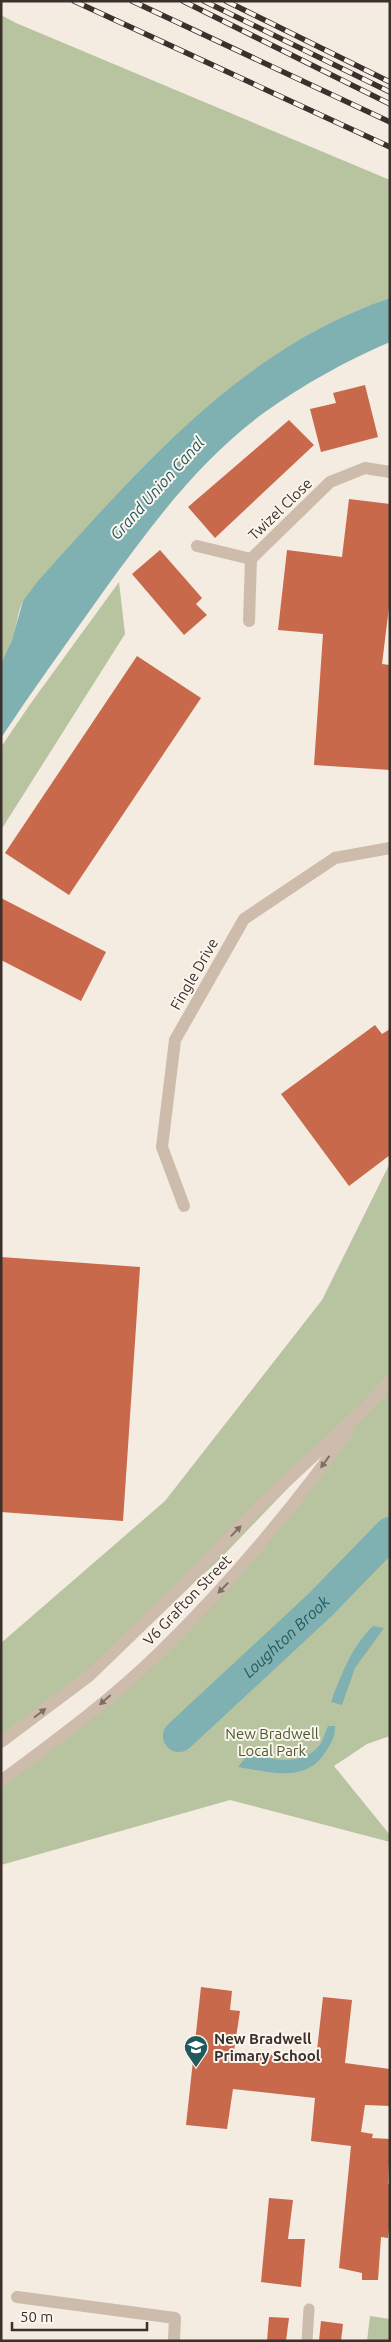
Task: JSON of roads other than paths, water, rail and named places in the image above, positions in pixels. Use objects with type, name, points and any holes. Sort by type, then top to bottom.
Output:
[{"type":"street","name":"Twizel Close","points":[[248,622],[251,559],[330,482],[365,468],[390,472]]},
{"type":"street","points":[[196,546],[251,559]]},
{"type":"street","name":"Fingle Drive","points":[[184,1206],[162,1146],[175,1040],[214,971],[244,920],[335,858],[390,848]]},
{"type":"street","name":"V6 Grafton Street","points":[[1,1742],[89,1676],[178,1590],[264,1502],[390,1381]]},
{"type":"street","name":"V6 Grafton Street","points":[[1,1781],[97,1707],[159,1653],[228,1583],[296,1503],[364,1408]]},
{"type":"street","points":[[17,2297],[175,2318],[174,2341]]},
{"type":"street","points":[[306,2341],[309,2309]]},
{"type":"water","name":"Grand Union Canal","points":[[390,298],[390,342],[326,374],[265,412],[241,431],[197,473],[121,567],[1,738],[1,664],[12,640],[23,601],[38,581],[155,455],[197,416],[241,380],[287,347],[337,320]]},
{"type":"water","points":[[373,1626],[384,1628],[355,1668],[342,1705],[331,1702],[343,1671],[353,1652]]},
{"type":"water","points":[[328,1726],[335,1726],[331,1742],[318,1761],[309,1768],[298,1772],[274,1773],[238,1767],[249,1753],[285,1760],[303,1757],[320,1745]]},
{"type":"waterway","name":"Loughton Brook","points":[[179,1736],[320,1605],[390,1533]]},
{"type":"railway","points":[[74,1],[390,147]]},
{"type":"railway","points":[[132,1],[390,122]]},
{"type":"railway","points":[[183,1],[390,104]]},
{"type":"railway","points":[[204,1],[390,92]]},
{"type":"railway","points":[[226,1],[390,82]]},
{"type":"place","name":"New Bradwell Primary School","points":[[196,2068]]},
{"type":"park label","name":"New Bradwell Local Park","points":[[272,1742]]}]
